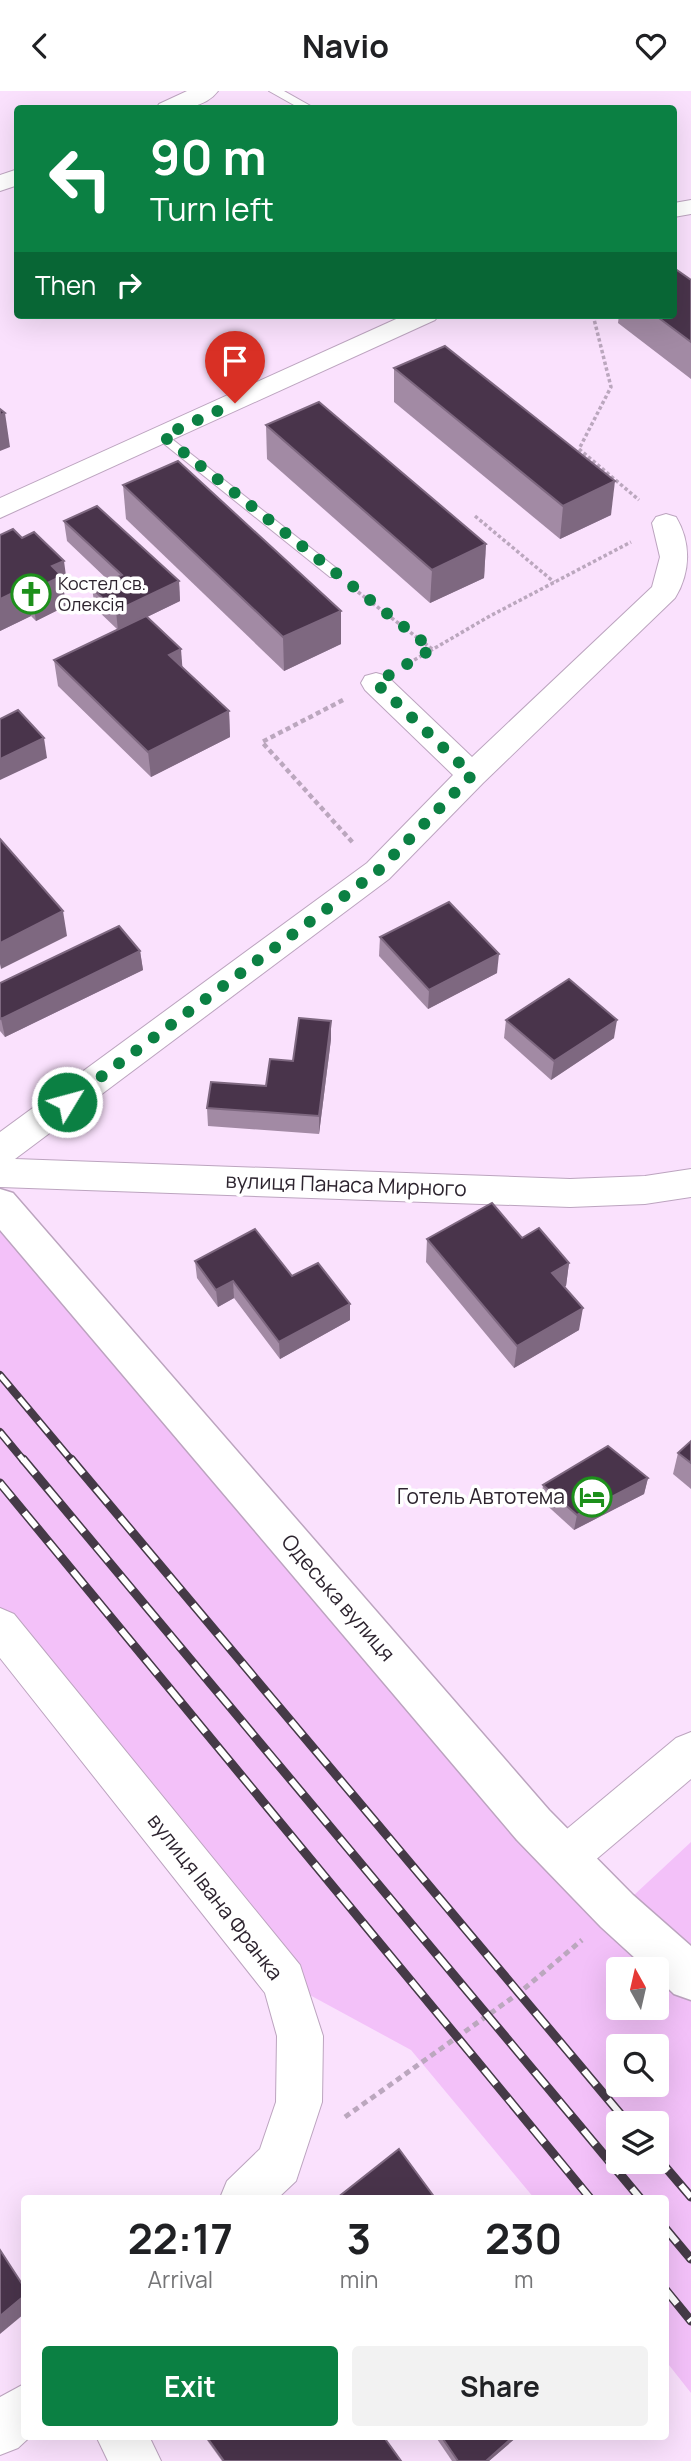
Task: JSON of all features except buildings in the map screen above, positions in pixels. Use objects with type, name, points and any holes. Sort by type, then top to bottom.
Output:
[{"type":"main road","name":"Одеська вулиця","points":[[0,1204],[515,1804],[617,1911],[691,1977]]},
{"type":"street","points":[[176,105],[206,91]]},
{"type":"street","points":[[0,509],[417,319]]},
{"type":"street","points":[[0,1151],[378,871],[472,775],[665,591],[675,568],[674,543],[666,523]]},
{"type":"street","points":[[376,683],[472,775]]},
{"type":"street","name":"вулиця Панаса Мирного","points":[[0,1173],[570,1193],[645,1190],[691,1183]]},
{"type":"street","name":"вулиця Івана Франка","points":[[0,1627],[284,1981],[300,2036],[299,2102],[279,2164],[247,2195]]},
{"type":"street","points":[[565,1858],[691,1752]]},
{"type":"street","points":[[0,2430],[21,2412]]},
{"type":"street","points":[[123,2440],[136,2461]]},
{"type":"lane","points":[[275,91],[303,105]]},
{"type":"lane","points":[[163,436],[335,574]]},
{"type":"path","points":[[378,871],[262,742],[376,683],[432,649],[666,523],[579,449],[611,387],[594,319]]},
{"type":"path","points":[[475,516],[554,582]]},
{"type":"path","points":[[335,574],[432,649]]},
{"type":"path","points":[[279,2164],[519,1993],[617,1911]]},
{"type":"shaded area","points":[[0,1204],[618,1910],[691,1842],[691,2393],[669,2365],[669,2195],[532,2195],[411,2050],[284,1981],[0,1627]]},
{"type":"railway","points":[[0,1375],[72,1461]]},
{"type":"railway","points":[[0,1432],[24,1461]]},
{"type":"railway","points":[[23,1459],[637,2195]]},
{"type":"railway","points":[[71,1459],[618,2111]]},
{"type":"railway","points":[[0,1483],[588,2195]]},
{"type":"railway","points":[[669,2171],[691,2197]]},
{"type":"railway","points":[[669,2233],[691,2259]]},
{"type":"railway","points":[[669,2294],[691,2321]]},
{"type":"place","name":"Костел св. Олексія","points":[[31,594]]},
{"type":"place","name":"Готель Автотема","points":[[592,1497]]},
{"type":"route","points":[[67,1102],[378,871],[472,775],[376,683],[432,649],[163,436],[235,403]]}]
